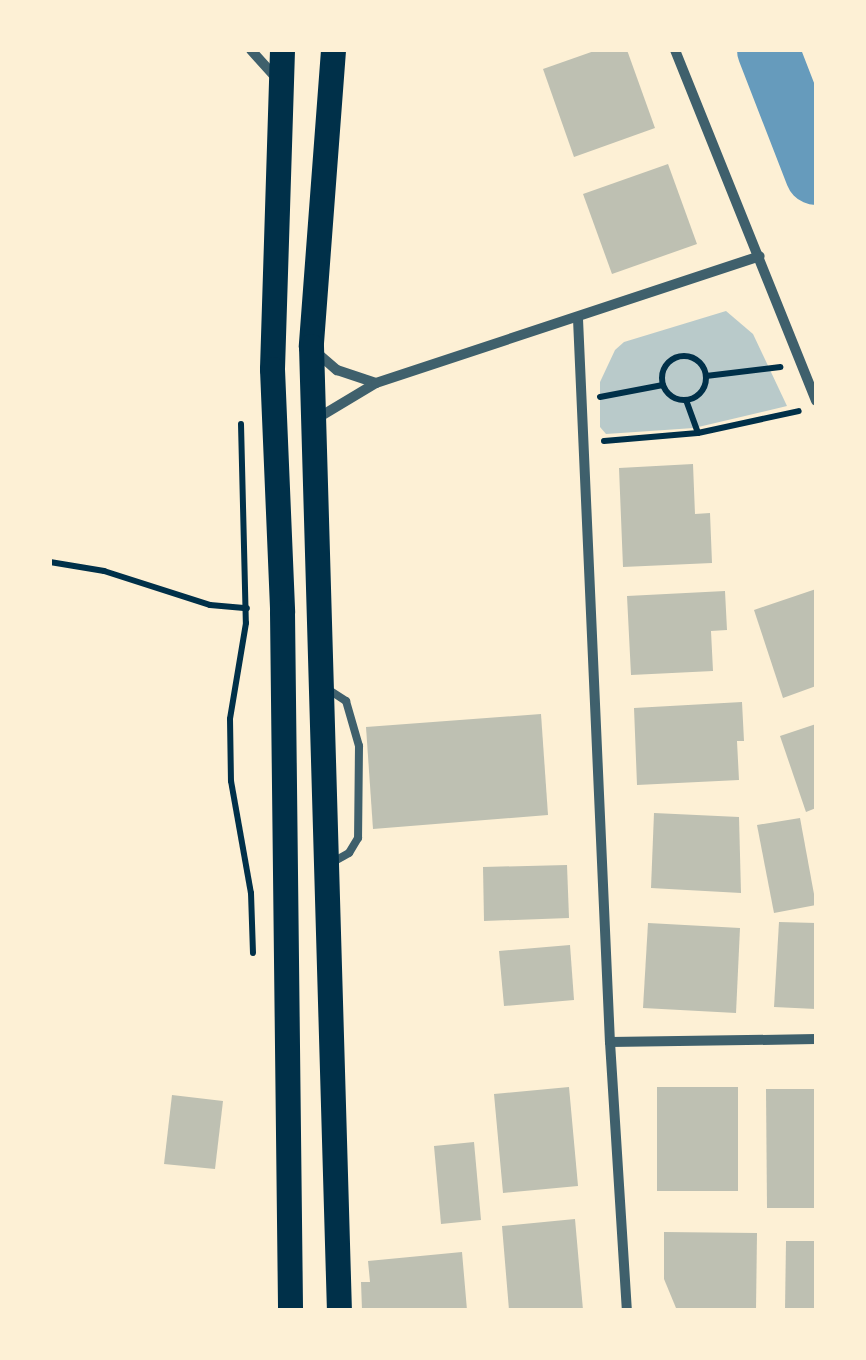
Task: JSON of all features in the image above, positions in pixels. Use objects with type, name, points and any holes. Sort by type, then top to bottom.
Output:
[{"type":"main road","points":[[282,50],[272,369],[282,612],[290,1310]]},
{"type":"main road","points":[[333,50],[310,346],[339,1310]]},
{"type":"street","points":[[251,50],[279,82]]},
{"type":"street","points":[[674,50],[760,256],[816,404]]},
{"type":"street","points":[[314,421],[376,383],[760,256]]},
{"type":"street","points":[[578,319],[610,1042],[627,1310]]},
{"type":"street","points":[[310,346],[337,370],[376,383]]},
{"type":"street","points":[[610,1042],[816,1040]]},
{"type":"lane","points":[[322,686],[346,701],[359,746],[358,838],[349,853],[327,865]]},
{"type":"path","points":[[678,356],[694,358],[706,376],[702,392],[686,400],[672,397],[663,385],[664,369],[678,356]]},
{"type":"path","points":[[706,376],[801,364]]},
{"type":"path","points":[[582,400],[663,385]]},
{"type":"path","points":[[686,400],[698,433]]},
{"type":"path","points":[[584,443],[698,433],[816,404]]},
{"type":"path","points":[[50,562],[104,572],[210,605],[247,608],[230,734],[231,781],[251,893],[253,969]]},
{"type":"shaded area","points":[[726,311],[753,334],[787,406],[694,428],[606,434],[600,427],[600,382],[615,350],[624,342]]},
{"type":"building","points":[[597,50],[627,50],[655,128],[574,157],[543,69]]},
{"type":"building","points":[[668,164],[697,244],[612,274],[583,194]]},
{"type":"building","points":[[693,464],[695,514],[710,513],[712,563],[623,567],[619,468]]},
{"type":"building","points":[[816,589],[816,686],[783,698],[754,610]]},
{"type":"building","points":[[725,591],[727,630],[711,631],[713,671],[631,675],[627,596]]},
{"type":"building","points":[[742,702],[744,741],[737,741],[739,780],[637,785],[634,708]]},
{"type":"building","points":[[541,714],[548,815],[373,829],[366,727]]},
{"type":"building","points":[[816,724],[816,808],[806,812],[780,736]]},
{"type":"building","points":[[654,813],[739,817],[741,893],[651,888]]},
{"type":"building","points":[[800,818],[816,905],[774,913],[757,825]]},
{"type":"building","points":[[567,865],[569,918],[484,921],[483,867]]},
{"type":"building","points":[[779,922],[816,923],[816,1009],[774,1007]]},
{"type":"building","points":[[648,923],[740,928],[736,1013],[643,1008]]},
{"type":"building","points":[[570,945],[574,1000],[504,1006],[499,951]]},
{"type":"building","points":[[569,1087],[578,1186],[503,1193],[494,1094]]},
{"type":"building","points":[[657,1087],[738,1087],[738,1191],[657,1191]]},
{"type":"building","points":[[766,1089],[816,1089],[816,1208],[767,1208]]},
{"type":"building","points":[[172,1095],[223,1101],[215,1169],[164,1164]]},
{"type":"building","points":[[474,1142],[481,1220],[441,1224],[434,1146]]},
{"type":"building","points":[[575,1219],[583,1310],[509,1310],[502,1226]]},
{"type":"building","points":[[664,1232],[757,1233],[756,1310],[676,1308],[664,1279]]},
{"type":"building","points":[[786,1241],[816,1241],[816,1310],[785,1310]]},
{"type":"building","points":[[462,1252],[467,1310],[362,1310],[361,1282],[370,1282],[368,1261]]},
{"type":"waterway","points":[[768,50],[816,174]]}]
